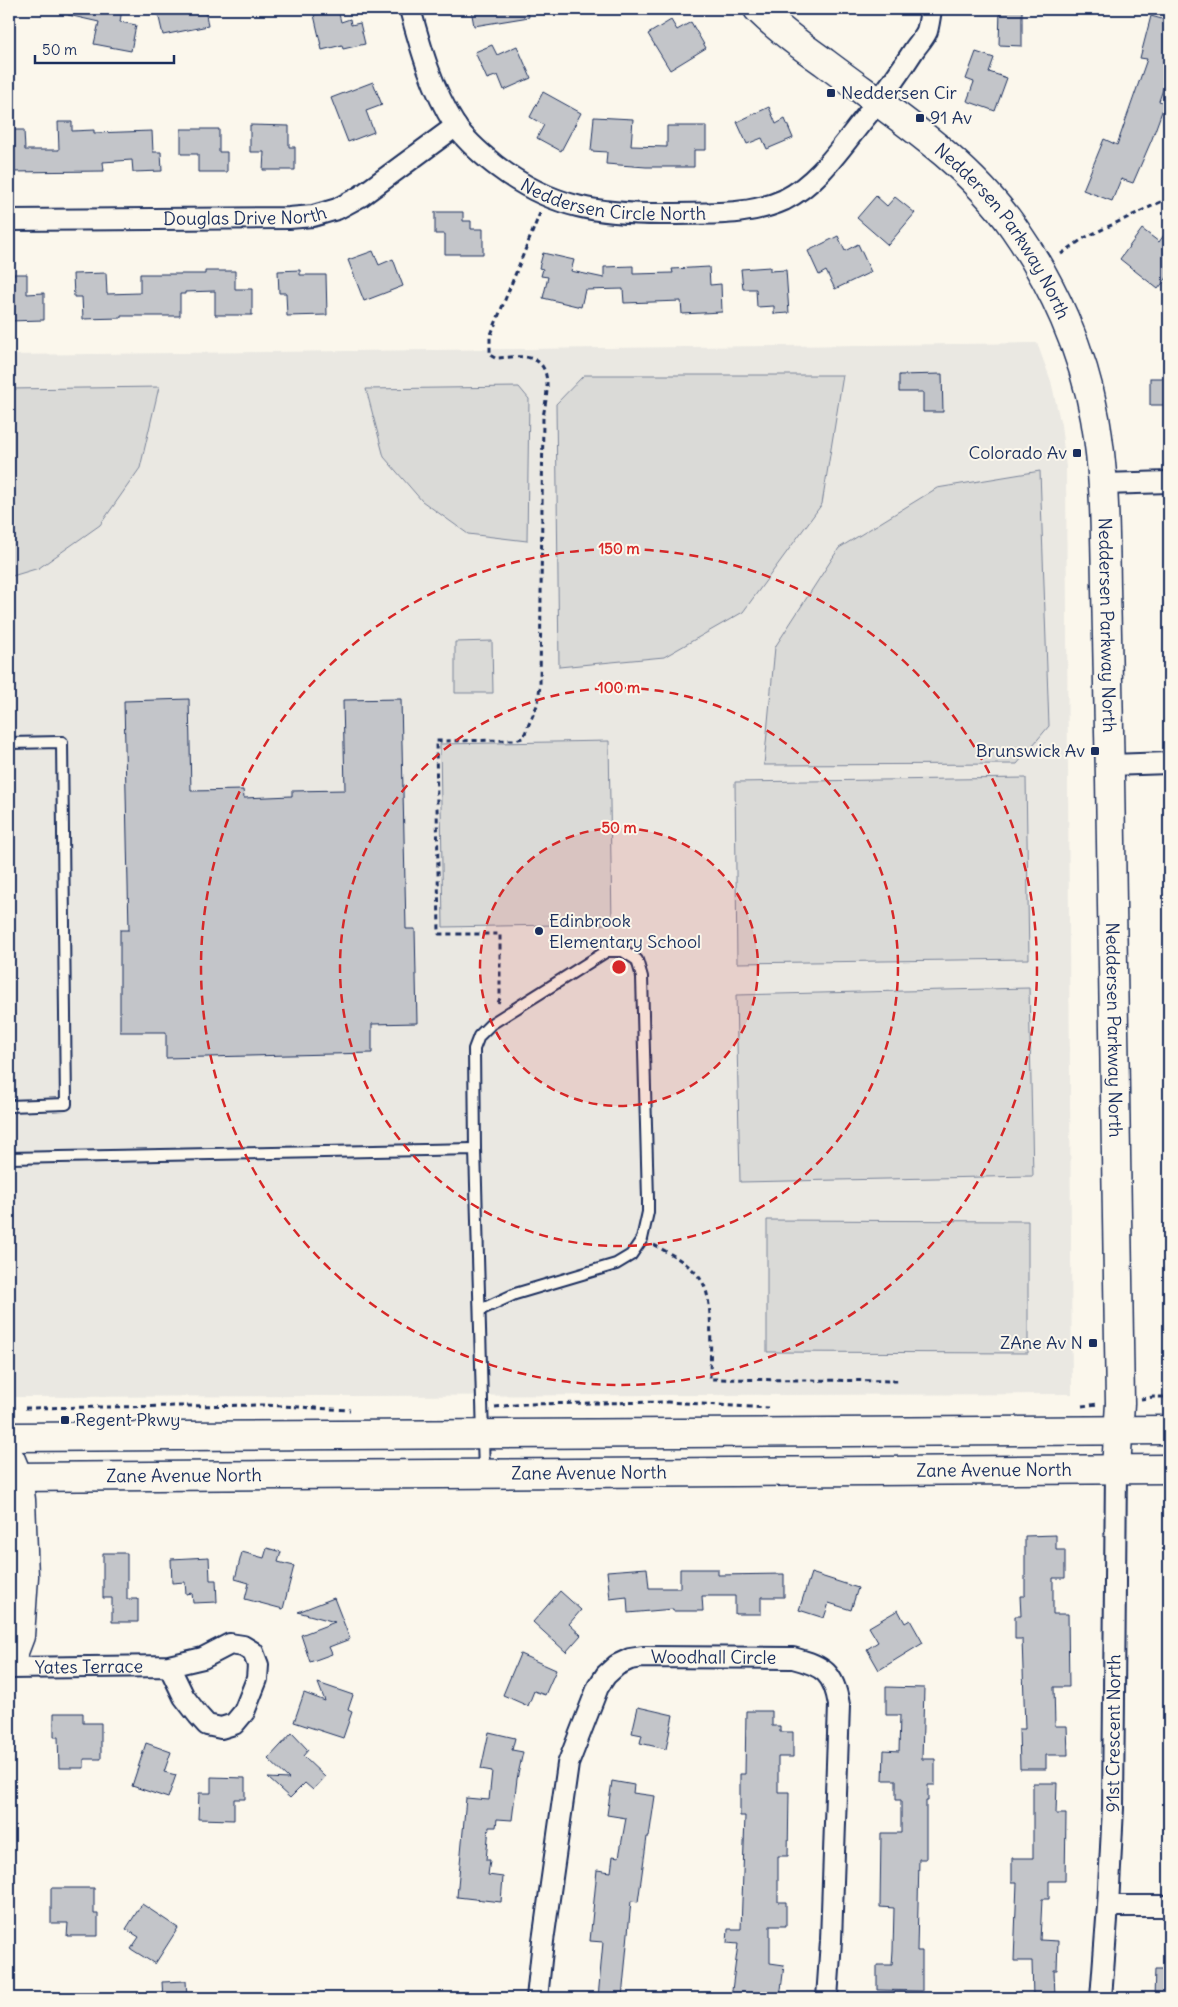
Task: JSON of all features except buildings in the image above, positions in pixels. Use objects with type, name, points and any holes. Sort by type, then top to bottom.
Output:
[{"type":"main road","name":"Neddersen Parkway North","points":[[758,9],[803,47],[948,157],[985,192],[1012,225],[1038,265],[1073,340],[1088,386],[1095,416],[1104,484],[1110,765],[1119,1431],[1116,1469]]},
{"type":"main road","points":[[9,1437],[1169,1430]]},
{"type":"main road","points":[[9,1666],[20,1636],[24,1576],[21,1500],[12,1469]]},
{"type":"main road","name":"Zane Avenue North","points":[[12,1469],[484,1473],[1169,1469]]},
{"type":"street","name":"Neddersen Circle North","points":[[410,9],[431,78],[456,126],[478,152],[513,179],[547,197],[577,207],[604,212],[634,214],[729,212],[758,209],[784,199],[811,182],[877,103],[927,32],[931,9]]},
{"type":"street","name":"Douglas Drive North","points":[[9,220],[289,218],[313,216],[337,209],[361,196],[456,126]]},
{"type":"street","points":[[1104,484],[1169,482]]},
{"type":"street","points":[[1110,765],[1169,763]]},
{"type":"street","name":"91st Crescent North","points":[[1101,1998],[1113,1808],[1116,1469]]},
{"type":"street","name":"Yates Terrace","points":[[9,1666],[169,1666],[202,1658],[230,1644],[243,1646],[253,1652],[258,1665],[257,1679],[244,1712],[234,1724],[221,1728],[207,1725],[198,1715],[184,1697],[169,1666]]},
{"type":"street","name":"Woodhall Circle","points":[[537,1998],[542,1941],[568,1764],[598,1687],[606,1675],[617,1664],[644,1658],[793,1658],[811,1662],[826,1672],[836,1687],[838,1715],[831,1941],[827,1998]]},
{"type":"street","points":[[1108,1906],[1169,1906]]},
{"type":"lane","points":[[9,743],[62,742],[66,1104],[9,1106]]},
{"type":"lane","points":[[480,1310],[515,1294],[616,1264],[631,1254],[642,1239],[648,1212],[642,977],[637,960],[623,951],[607,951],[489,1026],[479,1036],[474,1048],[476,1149],[484,1473]]},
{"type":"lane","points":[[9,1158],[476,1149]]},
{"type":"path","points":[[489,1026],[500,998],[500,934],[439,934],[436,741],[515,740],[523,738],[538,704],[540,686],[544,417],[548,384],[540,364],[531,358],[495,358],[490,355],[489,349],[490,338],[547,197]]},
{"type":"path","points":[[1060,254],[1084,238],[1169,198]]},
{"type":"path","points":[[642,1239],[685,1264],[703,1283],[709,1314],[710,1379],[898,1381]]},
{"type":"path","points":[[1153,1397],[1169,1398]]},
{"type":"path","points":[[505,1405],[668,1402],[775,1408]]},
{"type":"path","points":[[25,1408],[263,1405],[357,1411]]},
{"type":"path","points":[[1075,1407],[1084,1406]]},
{"type":"shaded area","name":"Edinbrook Elementary School","points":[[1037,343],[1051,381],[1061,425],[1066,467],[1072,1394],[9,1397],[9,355]]},
{"type":"shaded area","points":[[584,375],[843,375],[822,504],[743,612],[664,657],[559,667],[556,404]]},
{"type":"shaded area","points":[[159,387],[140,468],[100,525],[39,568],[9,577],[9,389]]},
{"type":"shaded area","points":[[519,387],[529,399],[527,541],[468,534],[422,501],[384,457],[366,389]]},
{"type":"shaded area","points":[[1040,471],[1049,726],[1017,764],[764,765],[775,647],[839,548],[937,488]]},
{"type":"shaded area","points":[[492,641],[493,693],[455,693],[455,642]]},
{"type":"shaded area","points":[[609,741],[612,924],[443,927],[440,744]]},
{"type":"shaded area","points":[[1026,778],[1029,959],[737,963],[735,782]]},
{"type":"shaded area","points":[[1029,988],[1033,1176],[740,1182],[736,995]]},
{"type":"shaded area","points":[[767,1220],[1028,1221],[1028,1353],[767,1352]]},
{"type":"place","name":"Neddersen Cir","points":[[831,93]]},
{"type":"place","name":"91 Av","points":[[920,118]]},
{"type":"place","name":"Colorado Av","points":[[1077,453]]},
{"type":"place","name":"Brunswick Av","points":[[1095,751]]},
{"type":"place","name":"Edinbrook Elementary School","points":[[539,931]]},
{"type":"place","name":"ZAne Av N","points":[[1093,1343]]},
{"type":"place","name":"Regent Pkwy","points":[[65,1420]]}]
